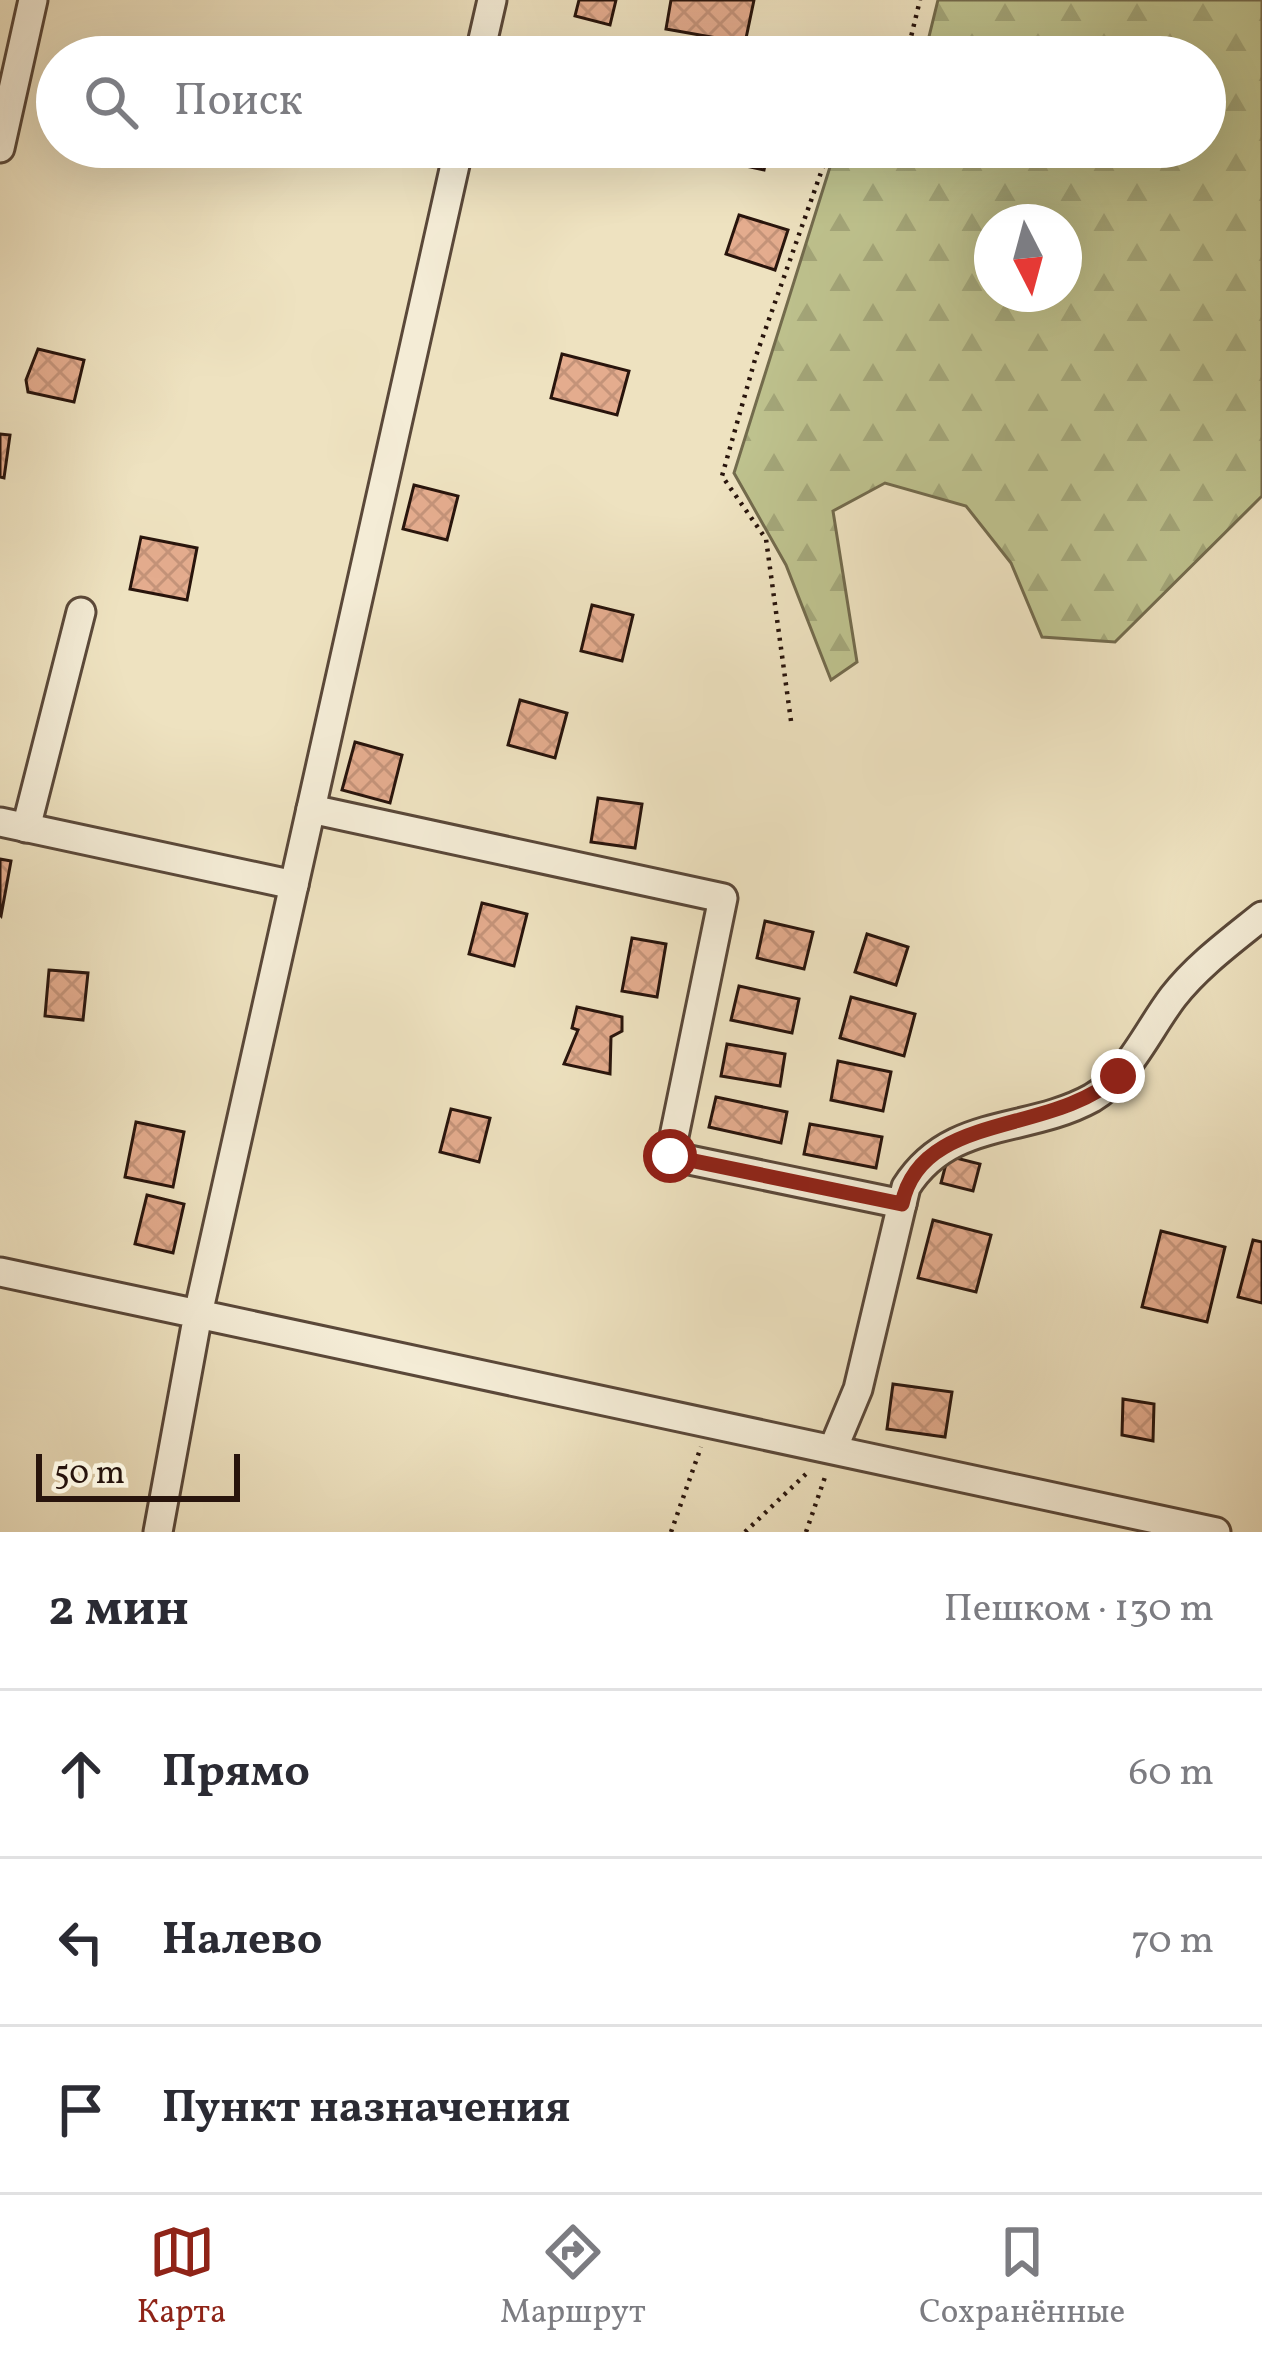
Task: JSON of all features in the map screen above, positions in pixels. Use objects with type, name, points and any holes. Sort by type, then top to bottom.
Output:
[{"type":"street","points":[[0,148],[33,0]]},
{"type":"street","points":[[484,36],[492,0]]},
{"type":"street","points":[[158,1532],[198,1314],[454,168]]},
{"type":"street","points":[[81,612],[13,825],[294,885]]},
{"type":"street","points":[[311,809],[724,898],[670,1156],[902,1204]]},
{"type":"street","points":[[833,1449],[858,1389],[902,1204],[921,1162],[969,1133],[1065,1111],[1096,1096],[1118,1076],[1176,994],[1262,916]]},
{"type":"street","points":[[0,1272],[1216,1532]]},
{"type":"path","points":[[911,36],[920,0]]},
{"type":"path","points":[[791,721],[766,538],[722,476],[756,356],[823,168]]},
{"type":"path","points":[[670,1532],[710,1422]]},
{"type":"path","points":[[745,1532],[833,1449]]},
{"type":"path","points":[[806,1532],[833,1449]]},
{"type":"green space","points":[[938,0],[1262,0],[1262,496],[1115,642],[1042,637],[1011,563],[966,506],[885,483],[833,511],[857,662],[831,680],[786,565],[734,473],[830,168],[1226,168],[1226,36],[929,36]]},
{"type":"building","points":[[579,0],[616,0],[610,25],[575,16]]},
{"type":"building","points":[[671,0],[754,0],[746,36],[666,29]]},
{"type":"building","points":[[739,215],[788,230],[775,270],[726,254]]},
{"type":"building","points":[[38,349],[84,360],[74,402],[28,392],[26,380]]},
{"type":"building","points":[[562,354],[629,371],[617,415],[551,398]]},
{"type":"building","points":[[0,434],[10,435],[4,478],[0,477]]},
{"type":"building","points":[[414,485],[458,496],[447,540],[403,529]]},
{"type":"building","points":[[141,537],[197,548],[187,600],[130,589]]},
{"type":"building","points":[[592,605],[633,615],[622,661],[581,651]]},
{"type":"building","points":[[520,700],[567,713],[555,758],[508,745]]},
{"type":"building","points":[[355,742],[402,755],[390,803],[342,790]]},
{"type":"building","points":[[598,798],[642,804],[635,848],[591,842]]},
{"type":"building","points":[[0,859],[11,861],[1,916],[0,915]]},
{"type":"building","points":[[482,903],[527,914],[514,966],[469,954]]},
{"type":"building","points":[[765,921],[813,932],[804,969],[757,958]]},
{"type":"building","points":[[867,934],[908,947],[896,985],[855,972]]},
{"type":"building","points":[[632,938],[666,944],[657,997],[622,991]]},
{"type":"building","points":[[49,970],[88,973],[83,1020],[45,1016]]},
{"type":"building","points":[[739,986],[799,999],[792,1033],[731,1020]]},
{"type":"building","points":[[851,997],[915,1014],[904,1056],[840,1038]]},
{"type":"building","points":[[577,1007],[622,1017],[622,1031],[611,1037],[610,1074],[564,1064],[578,1030],[572,1028]]},
{"type":"building","points":[[727,1044],[785,1054],[780,1086],[721,1076]]},
{"type":"building","points":[[838,1061],[891,1072],[883,1111],[831,1100]]},
{"type":"building","points":[[716,1097],[787,1112],[781,1143],[709,1127]]},
{"type":"building","points":[[451,1109],[490,1118],[479,1162],[440,1152]]},
{"type":"building","points":[[136,1122],[184,1132],[173,1187],[125,1177]]},
{"type":"building","points":[[810,1124],[882,1137],[876,1168],[804,1154]]},
{"type":"building","points":[[948,1156],[980,1164],[973,1191],[941,1183]]},
{"type":"building","points":[[147,1195],[184,1204],[173,1253],[135,1244]]},
{"type":"building","points":[[933,1220],[991,1235],[976,1292],[918,1278]]},
{"type":"building","points":[[1161,1231],[1225,1247],[1207,1322],[1142,1307]]},
{"type":"building","points":[[1253,1240],[1262,1242],[1262,1303],[1238,1297]]},
{"type":"building","points":[[893,1384],[952,1392],[945,1437],[887,1429]]},
{"type":"building","points":[[1123,1399],[1154,1404],[1153,1441],[1122,1435]]},
{"type":"route","points":[[670,1156],[902,1204],[905,1186],[921,1162],[941,1147],[969,1133],[1065,1111],[1096,1096],[1118,1076]]}]
